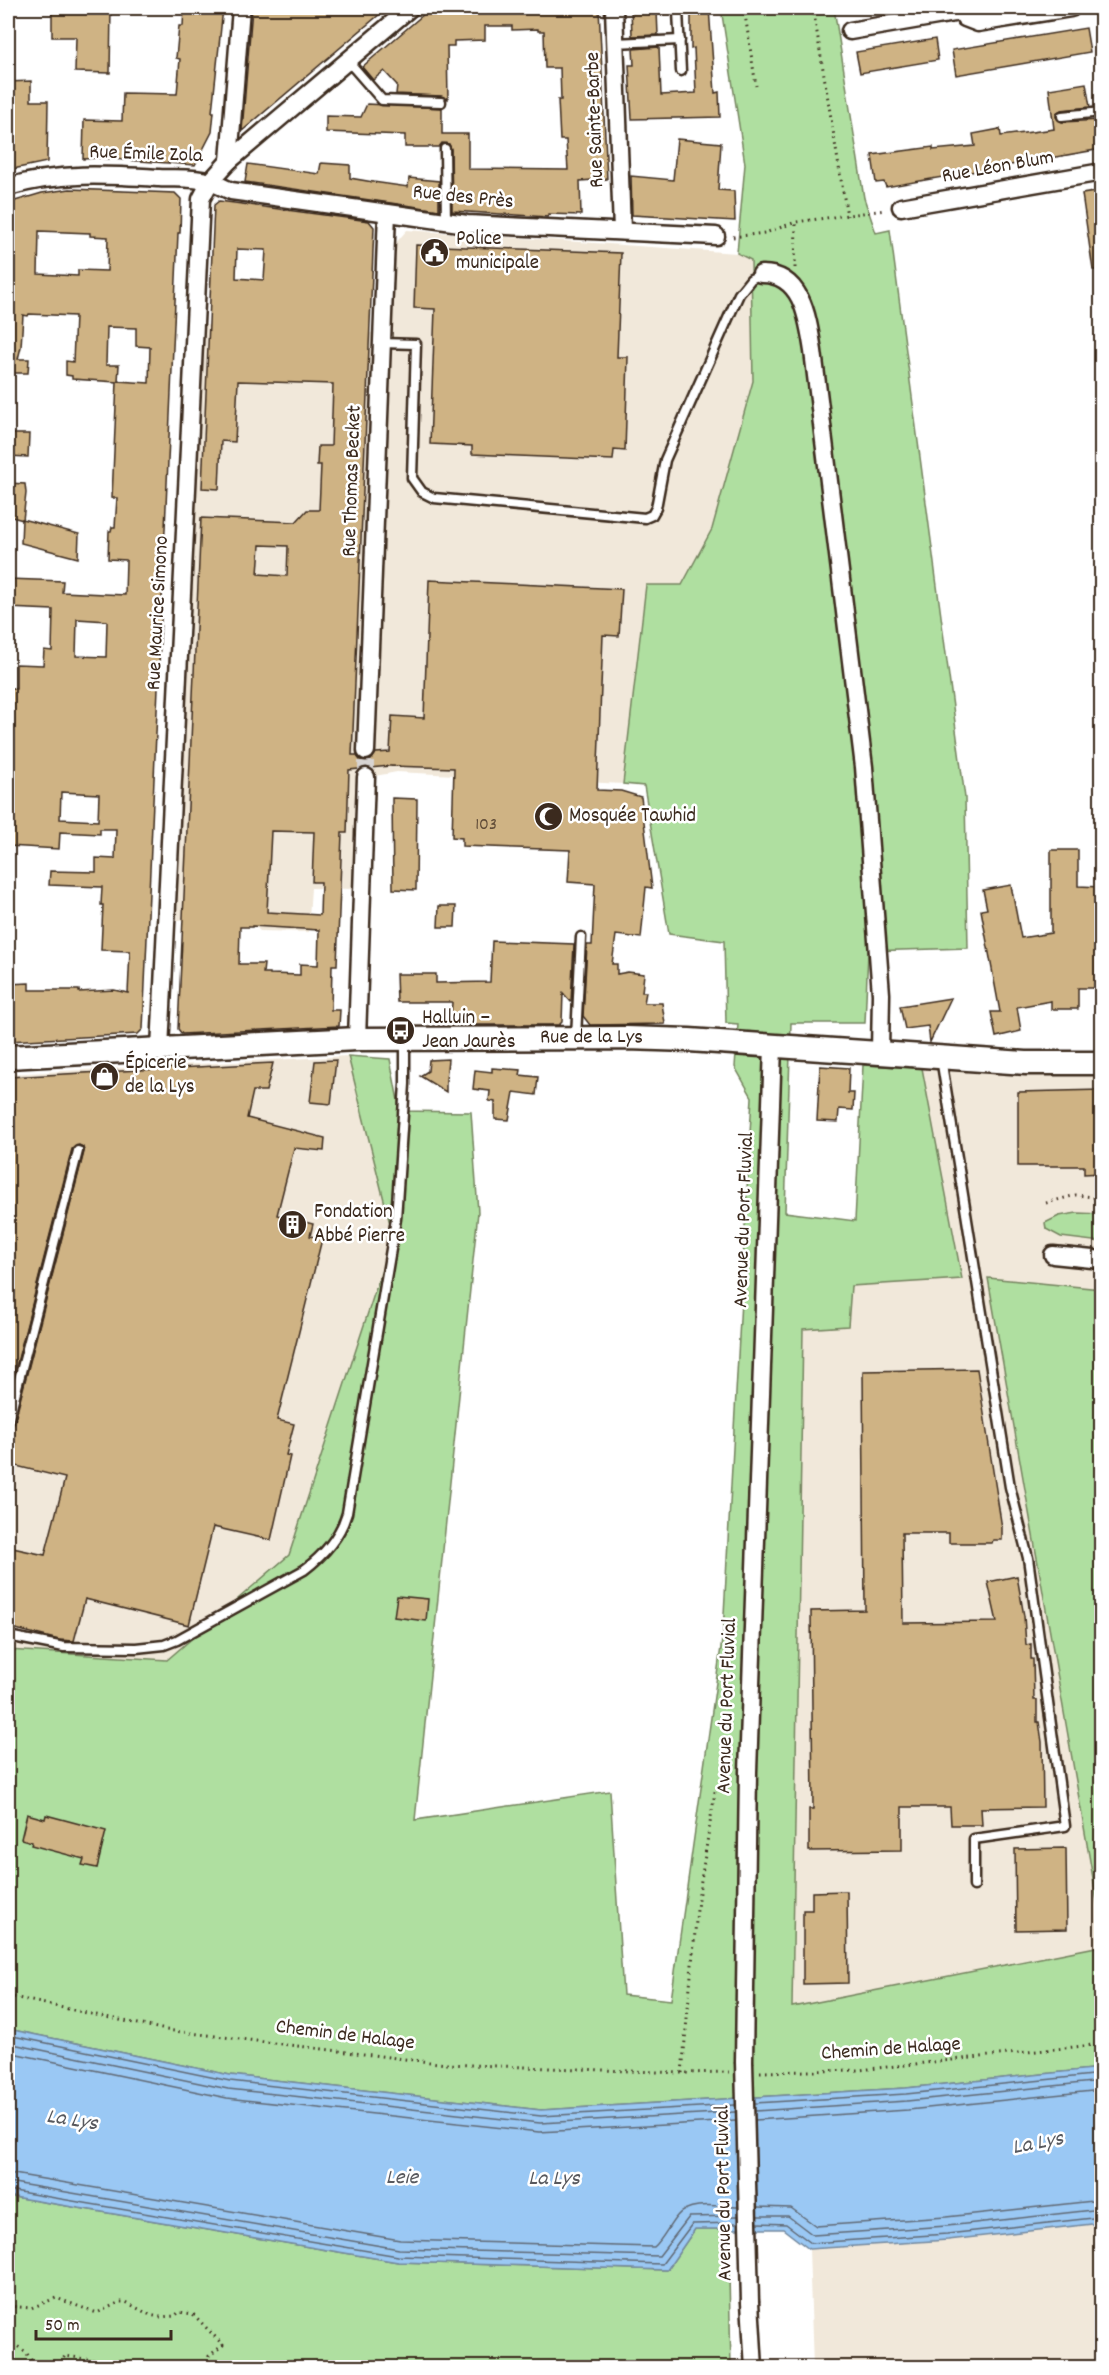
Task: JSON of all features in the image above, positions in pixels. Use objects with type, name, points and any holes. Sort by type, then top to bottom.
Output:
[{"type":"main road","name":"Rue de la Lys","points":[[8,1057],[357,1039],[576,1038],[670,1039],[1026,1063],[1101,1063]]},
{"type":"street","points":[[229,161],[242,8]]},
{"type":"street","name":"Rue Émile Zola","points":[[8,187],[51,177],[84,175],[210,182],[229,161],[410,8]]},
{"type":"street","name":"Rue Sainte-Barbe","points":[[614,8],[622,231]]},
{"type":"street","points":[[850,31],[959,10],[965,18],[978,23],[1071,8]]},
{"type":"street","name":"Rue Léon Blum","points":[[902,207],[1101,172]]},
{"type":"street","name":"Rue des Près","points":[[210,182],[231,191],[446,221],[716,236]]},
{"type":"street","name":"Rue Maurice Simono","points":[[160,1049],[201,203],[210,182]]},
{"type":"street","name":"Rue Thomas Becket","points":[[366,751],[387,213]]},
{"type":"street","points":[[761,274],[776,277],[795,290],[804,303],[813,351],[864,767],[881,994],[880,1053]]},
{"type":"street","points":[[357,1039],[366,777]]},
{"type":"street","name":"Avenue du Port Fluvial","points":[[754,2367],[750,2302],[748,1772],[773,1046]]},
{"type":"street","points":[[1053,1255],[1101,1260]]},
{"type":"lane","points":[[678,11],[681,71]]},
{"type":"lane","points":[[615,43],[680,40]]},
{"type":"lane","points":[[348,61],[381,100],[441,102]]},
{"type":"lane","points":[[1062,117],[1101,112]]},
{"type":"lane","points":[[445,149],[446,221]]},
{"type":"lane","points":[[381,343],[416,344],[412,478],[422,492],[434,498],[645,518],[656,508],[664,460],[739,294],[751,279],[761,274]]},
{"type":"lane","points":[[576,1038],[581,938]]},
{"type":"lane","points":[[8,1636],[42,1645],[71,1648],[136,1648],[170,1643],[304,1570],[324,1554],[334,1540],[347,1513],[395,1227],[405,1093],[405,1039]]},
{"type":"lane","points":[[940,1057],[1010,1487],[1028,1557],[1065,1826],[974,1839],[974,1886]]},
{"type":"lane","points":[[8,1422],[78,1151]]},
{"type":"path","points":[[744,8],[756,86]]},
{"type":"path","points":[[813,8],[847,216]]},
{"type":"path","points":[[716,236],[765,234],[796,222],[902,207]]},
{"type":"path","points":[[795,290],[796,222]]},
{"type":"path","points":[[1047,1203],[1076,1195],[1101,1198]]},
{"type":"path","points":[[682,2073],[698,1899],[715,1792],[723,1779],[748,1772]]},
{"type":"path","name":"Chemin de Halage","points":[[8,1996],[166,2030],[446,2064],[682,2073],[729,2072]]},
{"type":"path","name":"Chemin de Halage","points":[[748,2067],[859,2070],[1101,2044]]},
{"type":"path","points":[[8,2306],[31,2308],[56,2298],[97,2313],[120,2302],[126,2302],[159,2317],[175,2316],[179,2312],[187,2312],[193,2314],[223,2345],[209,2356],[208,2361],[213,2367]]},
{"type":"path","points":[[8,2340],[26,2352],[36,2367]]},
{"type":"path","points":[[57,2367],[64,2356],[100,2361],[115,2367]]},
{"type":"shaded area","points":[[407,230],[737,253],[751,259],[753,381],[712,529],[682,585],[646,585],[623,784],[397,772],[358,779],[353,889],[311,888],[308,932],[260,931],[252,923],[173,920],[203,325],[370,333],[391,330],[394,245]]},
{"type":"shaded area","points":[[348,1056],[393,1236],[289,1555],[167,1660],[8,1650],[8,1074]]},
{"type":"shaded area","points":[[922,1068],[1101,1074],[1101,1289],[988,1278],[1101,1924],[1101,1946],[792,2008],[803,1329],[848,1326],[851,1286],[962,1279]]},
{"type":"shaded area","points":[[1101,2223],[1101,2367],[813,2367],[809,2249],[948,2240]]},
{"type":"green space","points":[[721,8],[834,8],[864,198],[876,233],[890,230],[965,798],[968,948],[868,951],[865,1023],[791,1023],[785,1212],[855,1221],[863,1065],[922,1068],[962,1279],[851,1286],[848,1326],[803,1329],[792,2007],[1101,1946],[1101,2068],[906,2088],[541,2110],[230,2075],[8,2029],[8,1650],[167,1660],[289,1555],[393,1236],[348,1056],[390,1059],[400,1111],[471,1112],[478,1212],[415,1820],[610,1791],[623,1995],[671,2000],[723,1633],[752,1097],[735,1067],[738,1024],[726,1023],[724,941],[669,934],[644,786],[623,784],[646,585],[682,585],[712,529],[753,381],[751,260],[737,253],[745,164]]},
{"type":"green space","points":[[1077,1213],[1101,1214],[1101,1242],[1061,1237],[1046,1229],[1045,1223],[1059,1216]]},
{"type":"green space","points":[[988,1278],[1101,1289],[1101,1924]]},
{"type":"green space","points":[[8,2196],[398,2262],[667,2270],[695,2229],[728,2229],[731,2367],[8,2367]]},
{"type":"water","name":"Leie","points":[[8,2029],[230,2075],[541,2110],[906,2088],[1101,2068],[1101,2223],[948,2240],[809,2249],[783,2229],[695,2229],[667,2270],[398,2262],[8,2196]]},
{"type":"building","points":[[52,8],[111,8],[110,73],[75,72],[76,37],[52,37]]},
{"type":"building","points":[[184,8],[223,8],[212,132],[195,165],[98,158],[83,159],[84,120],[122,121],[123,93],[177,94],[180,59],[176,58],[179,26],[183,26]]},
{"type":"building","points":[[252,8],[387,8],[242,131]]},
{"type":"building","points":[[431,8],[524,8],[524,11],[599,8],[607,179],[580,181],[581,215],[548,214],[548,217],[452,211],[449,144],[442,143],[439,147],[405,147],[405,135],[326,132],[326,116],[361,117],[367,104],[442,108],[442,134],[468,134],[468,169],[568,170],[566,140],[560,140],[558,100],[561,100],[560,68],[545,68],[544,31],[538,31],[538,29],[512,30],[512,26],[485,26],[485,40],[454,41],[454,46],[447,46],[448,99],[441,96],[396,94],[397,85],[384,71],[373,80],[362,67]]},
{"type":"building","points":[[631,8],[651,8],[651,11],[657,11],[658,35],[632,36]]},
{"type":"building","points":[[691,8],[709,8],[715,93],[719,92],[720,117],[632,119],[629,65],[634,65],[633,49],[659,47],[661,95],[696,93],[694,48],[691,49]]},
{"type":"building","points":[[1086,28],[1090,52],[956,75],[952,50]]},
{"type":"building","points":[[935,39],[938,60],[860,73],[856,52]]},
{"type":"building","points":[[31,81],[31,101],[48,101],[47,162],[8,170],[8,82]]},
{"type":"building","points":[[1086,83],[1090,107],[1061,110],[1056,113],[1056,117],[1062,122],[1101,120],[1101,149],[886,187],[884,182],[876,183],[872,155],[933,147],[933,150],[975,146],[973,134],[1000,129],[1001,136],[1054,129],[1049,89]]},
{"type":"building","points":[[677,139],[721,143],[718,190],[734,191],[735,221],[632,215],[631,176],[673,180]]},
{"type":"building","points":[[321,163],[350,165],[350,178],[373,182],[408,187],[409,178],[439,181],[439,210],[245,182],[248,164],[319,174]]},
{"type":"building","points":[[70,189],[175,193],[181,199],[180,233],[178,233],[143,1029],[138,1034],[8,1041],[8,984],[29,983],[29,990],[79,990],[79,992],[114,990],[128,993],[130,951],[101,950],[102,887],[49,885],[50,871],[96,872],[96,858],[115,859],[116,829],[100,829],[100,834],[60,832],[59,849],[8,846],[8,688],[16,689],[16,664],[43,665],[44,650],[52,651],[53,610],[8,608],[8,579],[63,581],[62,592],[125,595],[126,560],[108,559],[109,531],[115,527],[117,498],[112,498],[117,382],[72,379],[72,376],[66,375],[66,361],[73,362],[75,316],[29,314],[28,316],[23,315],[18,359],[29,359],[28,373],[14,373],[12,381],[8,380],[8,203],[42,193]],"holes":[[[39,231],[90,233],[90,236],[108,237],[107,271],[78,270],[78,276],[38,274]],[[107,327],[136,328],[136,346],[150,347],[149,383],[118,381],[119,365],[106,365]],[[77,619],[107,621],[106,657],[76,656]],[[61,792],[99,794],[98,821],[60,819]]]},
{"type":"building","points":[[1101,191],[1101,270],[1093,270],[1082,194]]},
{"type":"building","points":[[219,201],[369,221],[374,227],[352,755],[366,761],[371,760],[376,753],[390,752],[392,716],[424,718],[429,580],[622,589],[619,636],[603,635],[597,790],[621,791],[641,797],[652,888],[646,887],[641,938],[616,935],[612,964],[617,964],[617,974],[628,972],[644,974],[642,992],[646,992],[644,1003],[662,1003],[665,1024],[590,1025],[583,1016],[587,945],[592,945],[595,884],[568,882],[570,850],[462,846],[462,838],[452,837],[454,768],[390,766],[349,770],[347,833],[342,833],[337,965],[332,965],[331,1010],[340,1010],[339,1026],[182,1034],[178,1029],[201,518],[296,522],[307,510],[319,510],[321,465],[317,465],[318,446],[331,446],[333,384],[238,381],[235,442],[221,441],[219,489],[202,488],[214,205]],"holes":[[[237,249],[266,250],[264,280],[236,278]],[[260,545],[288,546],[287,576],[258,574]],[[271,831],[314,832],[312,882],[321,882],[320,915],[267,912]],[[240,927],[319,930],[318,965],[300,964],[300,975],[263,973],[264,964],[239,964]]]},
{"type":"building","points":[[416,245],[621,253],[617,357],[628,357],[625,451],[614,450],[613,460],[472,454],[472,446],[430,444],[435,309],[414,308]]},
{"type":"building","points":[[8,434],[29,434],[28,457],[8,456]]},
{"type":"building","points":[[8,483],[25,484],[23,520],[8,516]]},
{"type":"building","points":[[22,519],[79,534],[78,558],[21,543]]},
{"type":"building","points":[[392,798],[417,799],[416,890],[393,889]]},
{"type":"building","points":[[1051,850],[1078,850],[1078,886],[1101,887],[1101,988],[1078,988],[1078,1009],[1051,1009],[1051,1001],[1017,1007],[1021,1031],[996,1037],[991,1012],[1000,1012],[981,910],[987,909],[983,890],[1011,885],[1021,938],[1051,933]]},
{"type":"building","points":[[439,906],[456,906],[455,927],[438,927]]},
{"type":"building","points":[[492,941],[574,944],[571,1002],[563,993],[562,1022],[559,1025],[466,1025],[466,1018],[451,1017],[452,1002],[397,1002],[396,974],[436,974],[436,983],[490,982]]},
{"type":"building","points":[[951,998],[930,1042],[928,1026],[905,1029],[900,1006]]},
{"type":"building","points":[[448,1059],[446,1092],[420,1076],[428,1071],[429,1060]]},
{"type":"building","points":[[336,1060],[331,1104],[310,1102],[315,1061]]},
{"type":"building","points":[[273,1063],[266,1091],[253,1091],[247,1118],[325,1138],[324,1151],[294,1148],[277,1215],[313,1224],[310,1236],[322,1239],[277,1420],[294,1424],[286,1455],[290,1456],[271,1540],[213,1527],[189,1625],[85,1599],[74,1641],[59,1640],[8,1627],[8,1547],[45,1555],[65,1478],[8,1464],[8,1428],[14,1424],[84,1152],[83,1147],[79,1145],[72,1149],[8,1398],[8,1077]]},
{"type":"building","points":[[820,1066],[849,1068],[848,1093],[854,1093],[853,1110],[839,1109],[838,1122],[817,1121]]},
{"type":"building","points":[[492,1068],[521,1070],[520,1075],[538,1077],[536,1095],[514,1092],[509,1120],[495,1119],[495,1102],[489,1101],[490,1091],[473,1089],[475,1070],[492,1072]]},
{"type":"building","points":[[1101,1090],[1101,1173],[1084,1174],[1084,1166],[1018,1166],[1018,1092]]},
{"type":"building","points":[[977,1369],[1002,1540],[993,1540],[992,1543],[949,1543],[949,1533],[902,1533],[903,1623],[997,1622],[988,1582],[1017,1576],[1026,1645],[1031,1644],[1031,1659],[1033,1659],[1034,1700],[1037,1700],[1037,1722],[1039,1722],[1042,1742],[1043,1807],[981,1808],[982,1825],[951,1825],[950,1807],[902,1807],[902,1850],[809,1851],[809,1809],[813,1809],[811,1611],[865,1610],[863,1371]]},
{"type":"building","points":[[397,1596],[428,1599],[426,1621],[394,1617]]},
{"type":"building","points":[[27,1814],[45,1819],[46,1815],[106,1831],[97,1868],[82,1865],[84,1859],[31,1845],[32,1842],[21,1839]]},
{"type":"building","points":[[1066,1848],[1067,1929],[1016,1930],[1015,1849]]},
{"type":"building","points":[[847,1891],[848,1983],[803,1984],[803,1910],[812,1910],[812,1892]]},
{"type":"tunnel","points":[[366,751],[366,777]]},
{"type":"place","name":"Police municipale","points":[[435,252]]},
{"type":"place","name":"Mosquée Tawhid","points":[[548,817]]},
{"type":"place","name":"Halluin – Jean Jaurès","points":[[401,1031]]},
{"type":"place","name":"Épicerie de la Lys","points":[[104,1076]]},
{"type":"place","name":"Fondation Abbé Pierre","points":[[293,1225]]},
{"type":"water label","name":"La Lys","points":[[72,2121]]},
{"type":"water label","name":"La Lys","points":[[1038,2144]]},
{"type":"water label","name":"La Lys","points":[[554,2179]]}]
